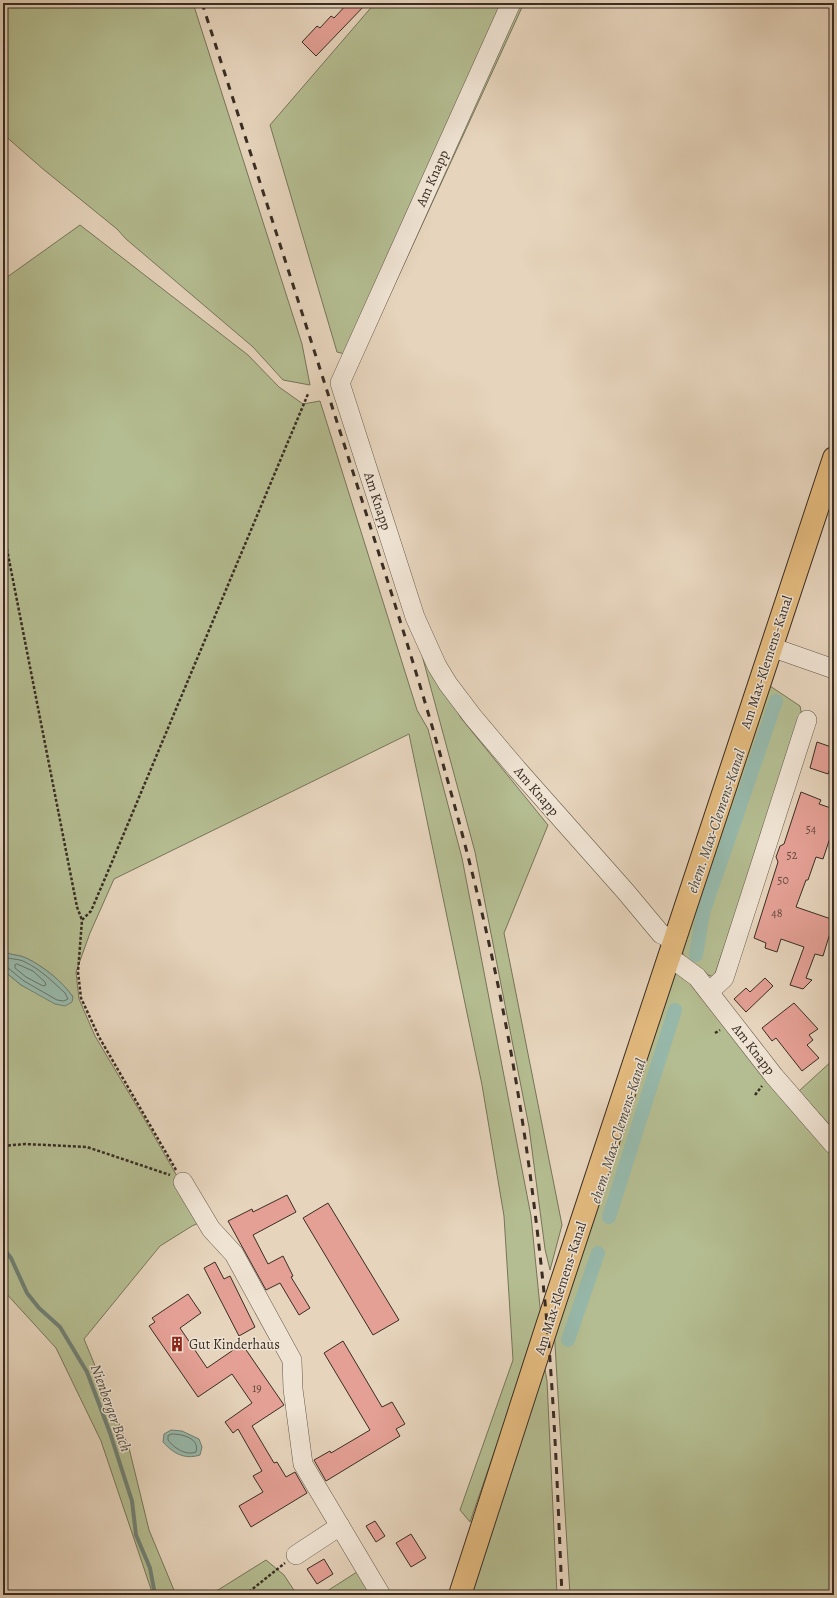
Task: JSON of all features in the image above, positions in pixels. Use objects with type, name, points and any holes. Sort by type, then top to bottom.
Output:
[{"type":"main road","name":"Am Max-Klemens-Kanal","points":[[460,1595],[671,950],[775,649],[832,472]]},
{"type":"street","name":"Am Knapp","points":[[511,3],[340,383],[415,617],[437,666],[468,711],[507,758],[626,892],[661,934],[678,964],[696,977],[709,992],[772,1073],[834,1145]]},
{"type":"street","points":[[775,649],[834,669]]},
{"type":"street","points":[[709,992],[724,978],[808,720]]},
{"type":"street","points":[[183,1182],[211,1229],[234,1254],[292,1360],[293,1389],[303,1464],[381,1595]]},
{"type":"street","points":[[296,1555],[340,1526]]},
{"type":"path","points":[[82,920],[91,911],[109,870],[308,394]]},
{"type":"path","points":[[3,529],[77,907],[82,920],[78,972],[81,998],[99,1037],[183,1182]]},
{"type":"path","points":[[3,1146],[25,1144],[87,1147],[167,1174],[183,1182]]},
{"type":"path","points":[[245,1595],[296,1555]]},
{"type":"shaded area","points":[[3,3],[193,3],[302,344],[310,385],[283,380],[253,347],[126,239],[117,229],[43,169],[3,134]]},
{"type":"shaded area","points":[[375,3],[524,3],[370,338],[345,354],[337,352],[270,125]]},
{"type":"shaded area","points":[[80,225],[248,355],[279,387],[303,404],[320,401],[417,710],[428,729],[462,858],[531,1216],[541,1317],[470,1522],[460,1510],[513,1360],[504,1216],[482,1085],[409,734],[114,879],[90,933],[76,972],[79,999],[95,1036],[177,1176],[212,1217],[192,1226],[160,1246],[84,1339],[129,1448],[149,1530],[176,1595],[153,1595],[101,1441],[56,1348],[3,1290],[3,970],[21,985],[38,993],[73,997],[58,980],[39,965],[26,958],[5,952],[3,950],[3,280]]},
{"type":"shaded area","points":[[419,644],[461,718],[548,825],[504,933],[562,1225],[550,1270],[545,1249],[529,1127],[475,852]]},
{"type":"shaded area","points":[[767,684],[800,706],[802,716],[714,977],[693,967],[680,948]]},
{"type":"shaded area","points":[[677,972],[684,974],[777,1091],[834,1155],[834,1595],[570,1595],[554,1328],[674,973]]},
{"type":"shaded area","points":[[834,1059],[834,1130],[799,1091]]},
{"type":"shaded area","points":[[544,1364],[547,1381],[557,1595],[470,1595]]},
{"type":"shaded area","points":[[266,1560],[284,1575],[297,1595],[210,1595]]},
{"type":"shaded area","points":[[360,1570],[374,1595],[321,1595]]},
{"type":"water","points":[[3,950],[5,952],[26,958],[46,970],[69,991],[73,997],[72,1002],[65,1006],[55,1004],[21,985],[3,970]]},
{"type":"water","points":[[171,1430],[182,1431],[199,1439],[202,1447],[200,1455],[189,1457],[184,1456],[171,1449],[163,1442],[164,1434]]},
{"type":"building","points":[[348,3],[367,3],[316,56],[302,42],[317,26],[320,28],[331,16],[334,18]]},
{"type":"building","points":[[817,742],[834,748],[834,758],[828,774],[810,768]]},
{"type":"building","points":[[801,792],[821,800],[819,804],[834,809],[834,826],[823,859],[816,857],[796,907],[834,920],[823,956],[815,954],[806,978],[812,980],[803,989],[790,985],[804,947],[781,939],[777,952],[765,948],[766,943],[754,938],[778,862],[776,857],[780,846],[784,844]]},
{"type":"building","points":[[765,978],[773,986],[746,1012],[734,999],[746,988],[750,992]]},
{"type":"building","points":[[794,1003],[818,1029],[809,1035],[813,1040],[807,1045],[819,1058],[802,1071],[776,1038],[772,1041],[762,1028]]},
{"type":"building","points":[[287,1195],[296,1212],[253,1235],[268,1264],[283,1256],[293,1276],[291,1277],[310,1308],[299,1315],[280,1283],[266,1290],[228,1221],[252,1209],[253,1212]]},
{"type":"building","points":[[328,1203],[399,1320],[373,1335],[303,1218]]},
{"type":"building","points":[[215,1262],[224,1279],[230,1276],[255,1327],[239,1336],[204,1268]]},
{"type":"building","points":[[188,1294],[201,1313],[180,1328],[207,1368],[242,1344],[284,1405],[252,1426],[274,1463],[277,1462],[286,1477],[295,1472],[307,1493],[251,1527],[239,1506],[263,1492],[253,1476],[262,1471],[238,1429],[233,1433],[225,1422],[252,1403],[232,1374],[198,1397],[149,1326],[155,1322],[152,1318]]},
{"type":"building","points":[[343,1341],[382,1407],[392,1402],[405,1424],[396,1429],[400,1436],[326,1481],[314,1460],[330,1451],[331,1453],[370,1430],[324,1353]]},
{"type":"building","points":[[375,1521],[385,1536],[376,1542],[366,1526]]},
{"type":"building","points":[[411,1534],[426,1558],[411,1567],[396,1543]]},
{"type":"building","points":[[324,1559],[333,1574],[317,1584],[307,1569]]},
{"type":"waterway","name":"ehem. Max-Clemens-Kanal","points":[[696,955],[703,913],[776,701]]},
{"type":"waterway","name":"ehem. Max-Clemens-Kanal","points":[[609,1217],[675,1010]]},
{"type":"waterway","name":"Nienberger Bach","points":[[3,1248],[11,1258],[27,1293],[39,1308],[60,1327],[87,1372],[110,1433],[132,1501],[136,1535],[150,1568],[155,1595]]},
{"type":"waterway","name":"ehem. Max-Clemens-Kanal","points":[[568,1340],[598,1253]]},
{"type":"railway","points":[[202,3],[405,635],[458,819],[489,943],[510,1044],[529,1164],[539,1243],[552,1391],[562,1595]]},
{"type":"place","name":"Gut Kinderhaus","points":[[177,1344]]}]
